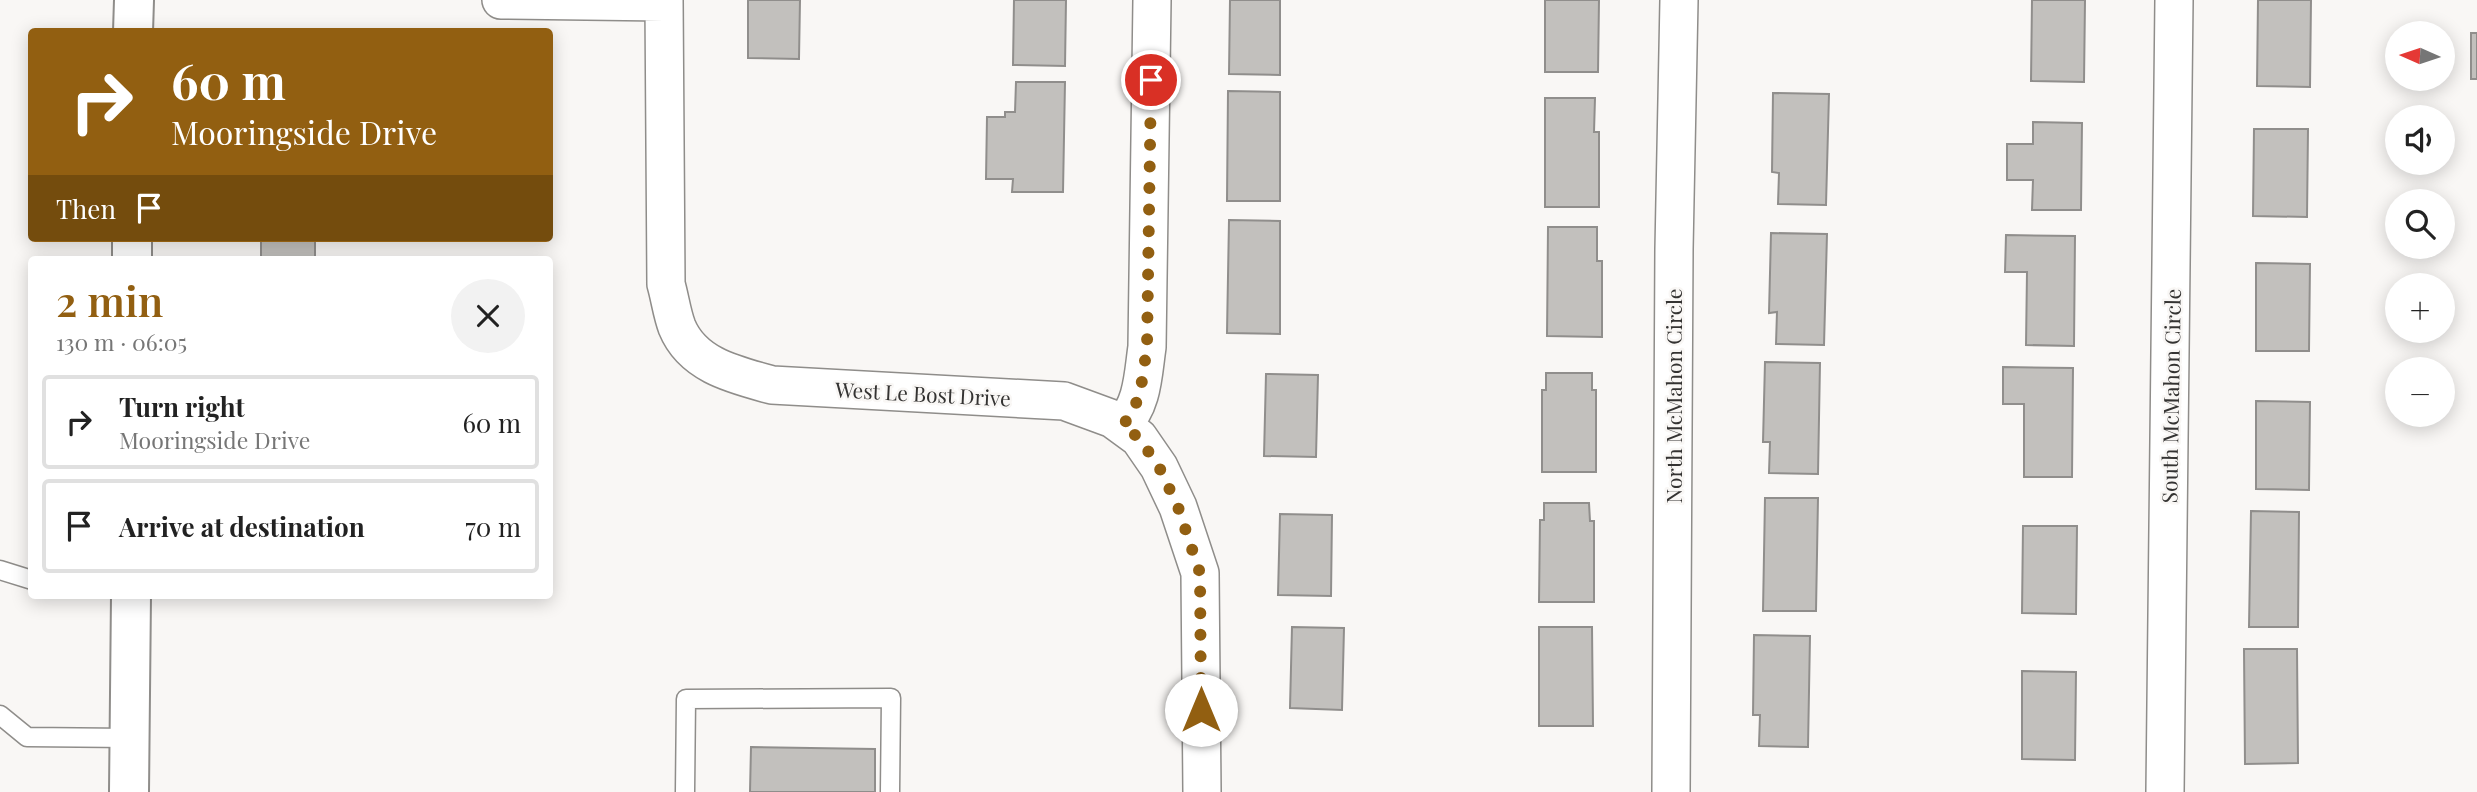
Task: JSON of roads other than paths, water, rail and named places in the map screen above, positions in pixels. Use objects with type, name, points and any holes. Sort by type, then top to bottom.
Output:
[{"type":"main road","points":[[134,0],[134,28]]},
{"type":"main road","points":[[129,792],[131,599]]},
{"type":"street","points":[[501,0],[664,1]]},
{"type":"street","points":[[1122,425],[1130,417],[1140,394],[1147,347],[1152,0]]},
{"type":"street","name":"North McMahon Circle","points":[[1671,792],[1674,249],[1679,0]]},
{"type":"street","name":"South McMahon Circle","points":[[2165,792],[2174,0]]},
{"type":"street","name":"West Le Bost Drive","points":[[664,1],[666,284],[678,329],[699,358],[727,372],[772,385],[1063,401],[1113,419],[1139,438],[1159,467],[1178,507],[1200,573],[1202,792]]},
{"type":"lane","points":[[0,570],[28,579]]},
{"type":"lane","points":[[685,792],[686,699],[891,698],[890,792]]},
{"type":"lane","points":[[0,715],[27,737],[130,738]]}]
